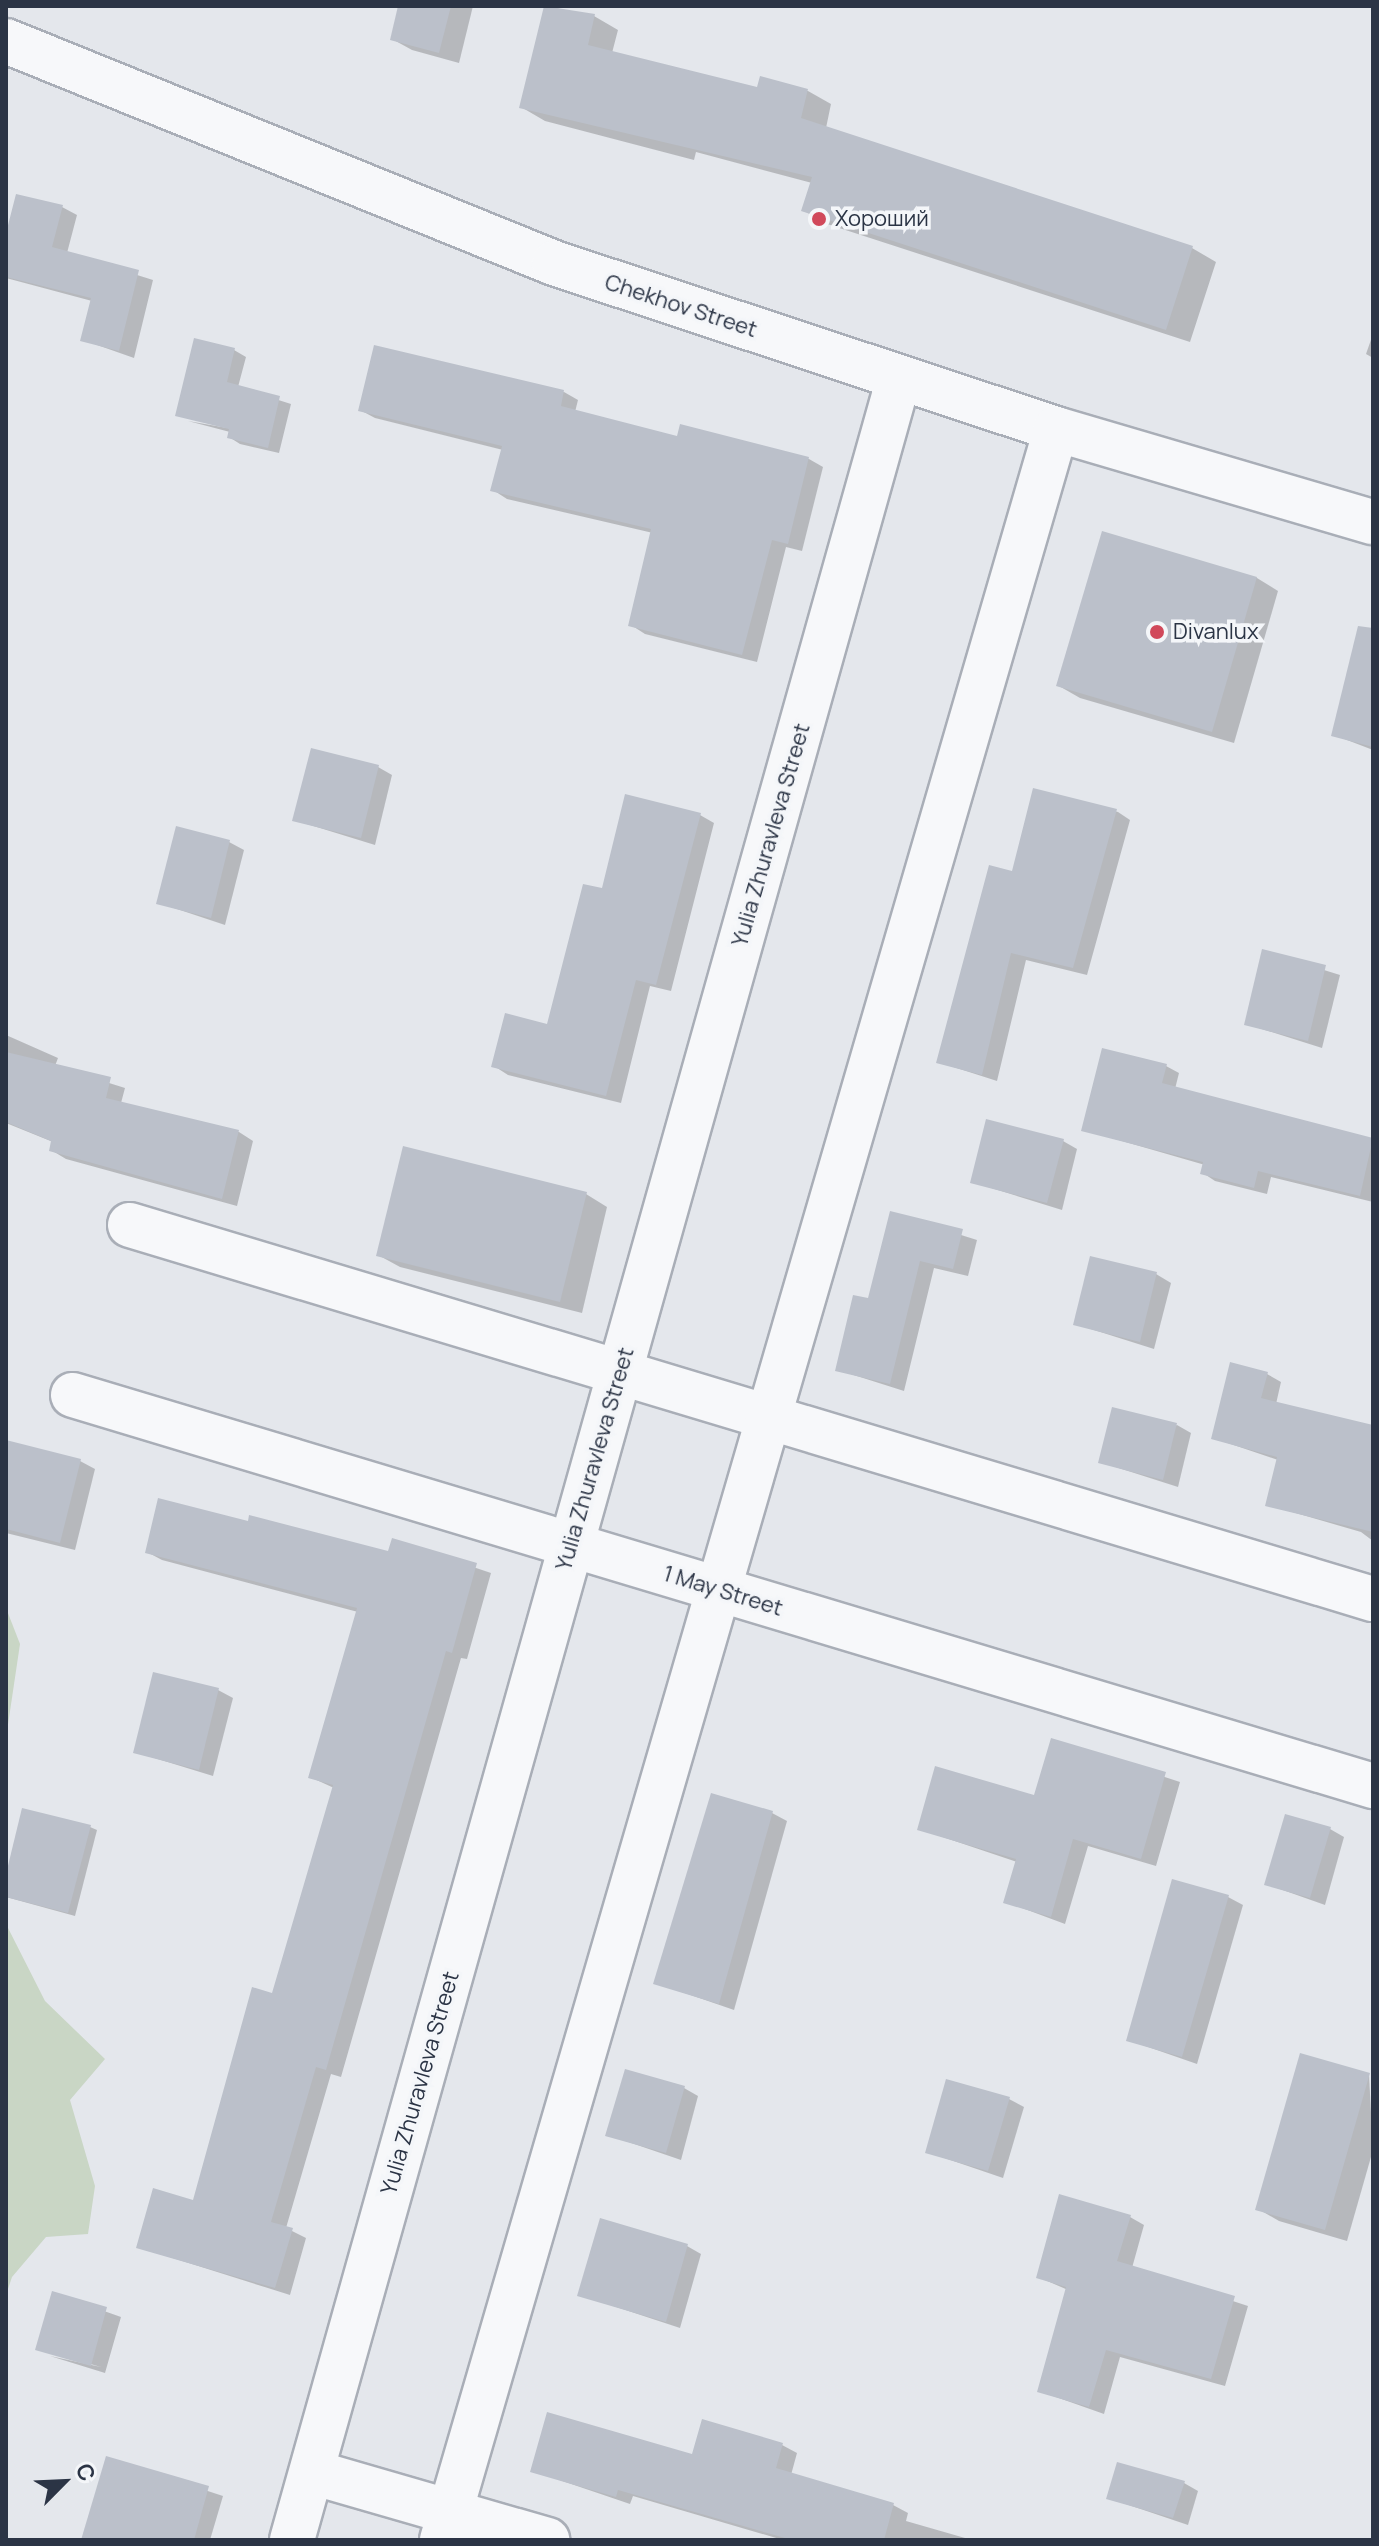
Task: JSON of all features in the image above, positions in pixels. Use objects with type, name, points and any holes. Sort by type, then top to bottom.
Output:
[{"type":"street","name":"Chekhov Street","points":[[6,41],[554,263],[1056,429],[1373,522]]},
{"type":"street","name":"Yulia Zhuravleva Street","points":[[292,2540],[899,378]]},
{"type":"street","points":[[446,2526],[1056,429]]},
{"type":"street","points":[[130,1225],[1373,1599]]},
{"type":"street","name":"1 May Street","points":[[73,1395],[1373,1786]]},
{"type":"street","points":[[312,2472],[446,2526],[547,2540]]},
{"type":"green space","points":[[6,1608],[20,1644],[6,1738]]},
{"type":"green space","points":[[6,1924],[45,2001],[105,2059],[70,2100],[95,2186],[88,2234],[46,2237],[12,2277],[6,2295]]},
{"type":"building","points":[[398,6],[451,6],[439,53],[390,40]]},
{"type":"building","points":[[544,6],[595,14],[588,45],[757,87],[760,76],[808,89],[801,118],[1193,246],[1166,330],[801,211],[812,177],[519,108]]},
{"type":"building","points":[[16,194],[63,205],[52,247],[139,270],[119,351],[80,341],[91,298],[6,277],[6,233]]},
{"type":"building","points":[[194,338],[235,348],[227,382],[280,396],[268,448],[227,438],[229,429],[175,416]]},
{"type":"building","points":[[374,345],[564,390],[561,406],[677,436],[680,424],[809,457],[788,544],[772,540],[742,655],[628,626],[651,529],[490,491],[502,446],[358,411]]},
{"type":"building","name":"Divanlux","points":[[1102,531],[1257,577],[1212,732],[1056,686]]},
{"type":"building","points":[[1358,626],[1373,628],[1373,747],[1331,736]]},
{"type":"building","points":[[311,748],[379,765],[361,838],[292,821]]},
{"type":"building","points":[[1033,788],[1117,809],[1073,968],[1011,953],[982,1075],[936,1063],[989,865],[1012,871]]},
{"type":"building","points":[[625,794],[701,813],[656,985],[636,980],[606,1096],[491,1067],[505,1013],[547,1024],[583,884],[602,888]]},
{"type":"building","points":[[176,826],[230,840],[211,918],[156,904]]},
{"type":"building","points":[[1262,949],[1326,965],[1308,1041],[1244,1025]]},
{"type":"building","points":[[1102,1048],[1167,1064],[1162,1083],[1373,1138],[1360,1196],[1258,1171],[1254,1188],[1200,1174],[1203,1162],[1081,1131]]},
{"type":"building","points":[[6,1052],[111,1077],[106,1098],[239,1130],[222,1199],[49,1151],[51,1141],[6,1122]]},
{"type":"building","points":[[986,1119],[1064,1139],[1047,1203],[970,1183]]},
{"type":"building","points":[[403,1146],[587,1192],[560,1302],[376,1256]]},
{"type":"building","points":[[890,1211],[963,1229],[953,1269],[920,1261],[890,1384],[835,1371],[853,1295],[868,1298]]},
{"type":"building","points":[[1090,1256],[1157,1272],[1140,1342],[1073,1325]]},
{"type":"building","points":[[1230,1362],[1268,1372],[1261,1398],[1373,1425],[1373,1532],[1265,1506],[1277,1457],[1211,1439]]},
{"type":"building","points":[[1112,1407],[1177,1423],[1163,1480],[1098,1463]]},
{"type":"building","points":[[6,1440],[81,1459],[60,1543],[6,1529]]},
{"type":"building","points":[[158,1498],[248,1521],[249,1515],[388,1551],[392,1538],[477,1563],[452,1653],[446,1651],[326,2070],[316,2067],[271,2222],[293,2228],[275,2288],[136,2248],[153,2188],[193,2200],[252,1987],[272,1993],[333,1785],[308,1778],[357,1608],[145,1553]]},
{"type":"building","points":[[153,1672],[219,1688],[199,1770],[133,1753]]},
{"type":"building","points":[[1051,1738],[1166,1772],[1141,1859],[1073,1839],[1051,1917],[1003,1903],[1016,1859],[917,1830],[935,1766],[1034,1795]]},
{"type":"building","points":[[711,1793],[773,1811],[719,2004],[653,1984]]},
{"type":"building","points":[[22,1808],[91,1825],[68,1913],[6,1897],[6,1874]]},
{"type":"building","points":[[1285,1814],[1331,1827],[1310,1898],[1264,1885]]},
{"type":"building","points":[[1172,1879],[1229,1895],[1182,2057],[1126,2041]]},
{"type":"building","points":[[1300,2053],[1370,2073],[1325,2230],[1255,2210]]},
{"type":"building","points":[[625,2069],[685,2086],[666,2153],[605,2136]]},
{"type":"building","points":[[946,2079],[1010,2097],[988,2171],[925,2153]]},
{"type":"building","points":[[1059,2194],[1131,2215],[1117,2261],[1235,2296],[1211,2379],[1106,2350],[1089,2407],[1037,2392],[1066,2287],[1036,2278]]},
{"type":"building","points":[[600,2218],[688,2244],[666,2322],[577,2296]]},
{"type":"building","points":[[52,2291],[107,2307],[91,2366],[35,2350]]},
{"type":"building","points":[[547,2412],[692,2454],[702,2419],[783,2443],[776,2468],[894,2503],[884,2540],[792,2540],[618,2490],[616,2497],[530,2472]]},
{"type":"building","points":[[106,2456],[209,2486],[194,2540],[81,2540]]},
{"type":"building","points":[[1117,2462],[1185,2481],[1173,2518],[1106,2499]]},
{"type":"place","name":"Хороший","points":[[819,219]]},
{"type":"place","name":"Divanlux","points":[[1157,632]]}]
